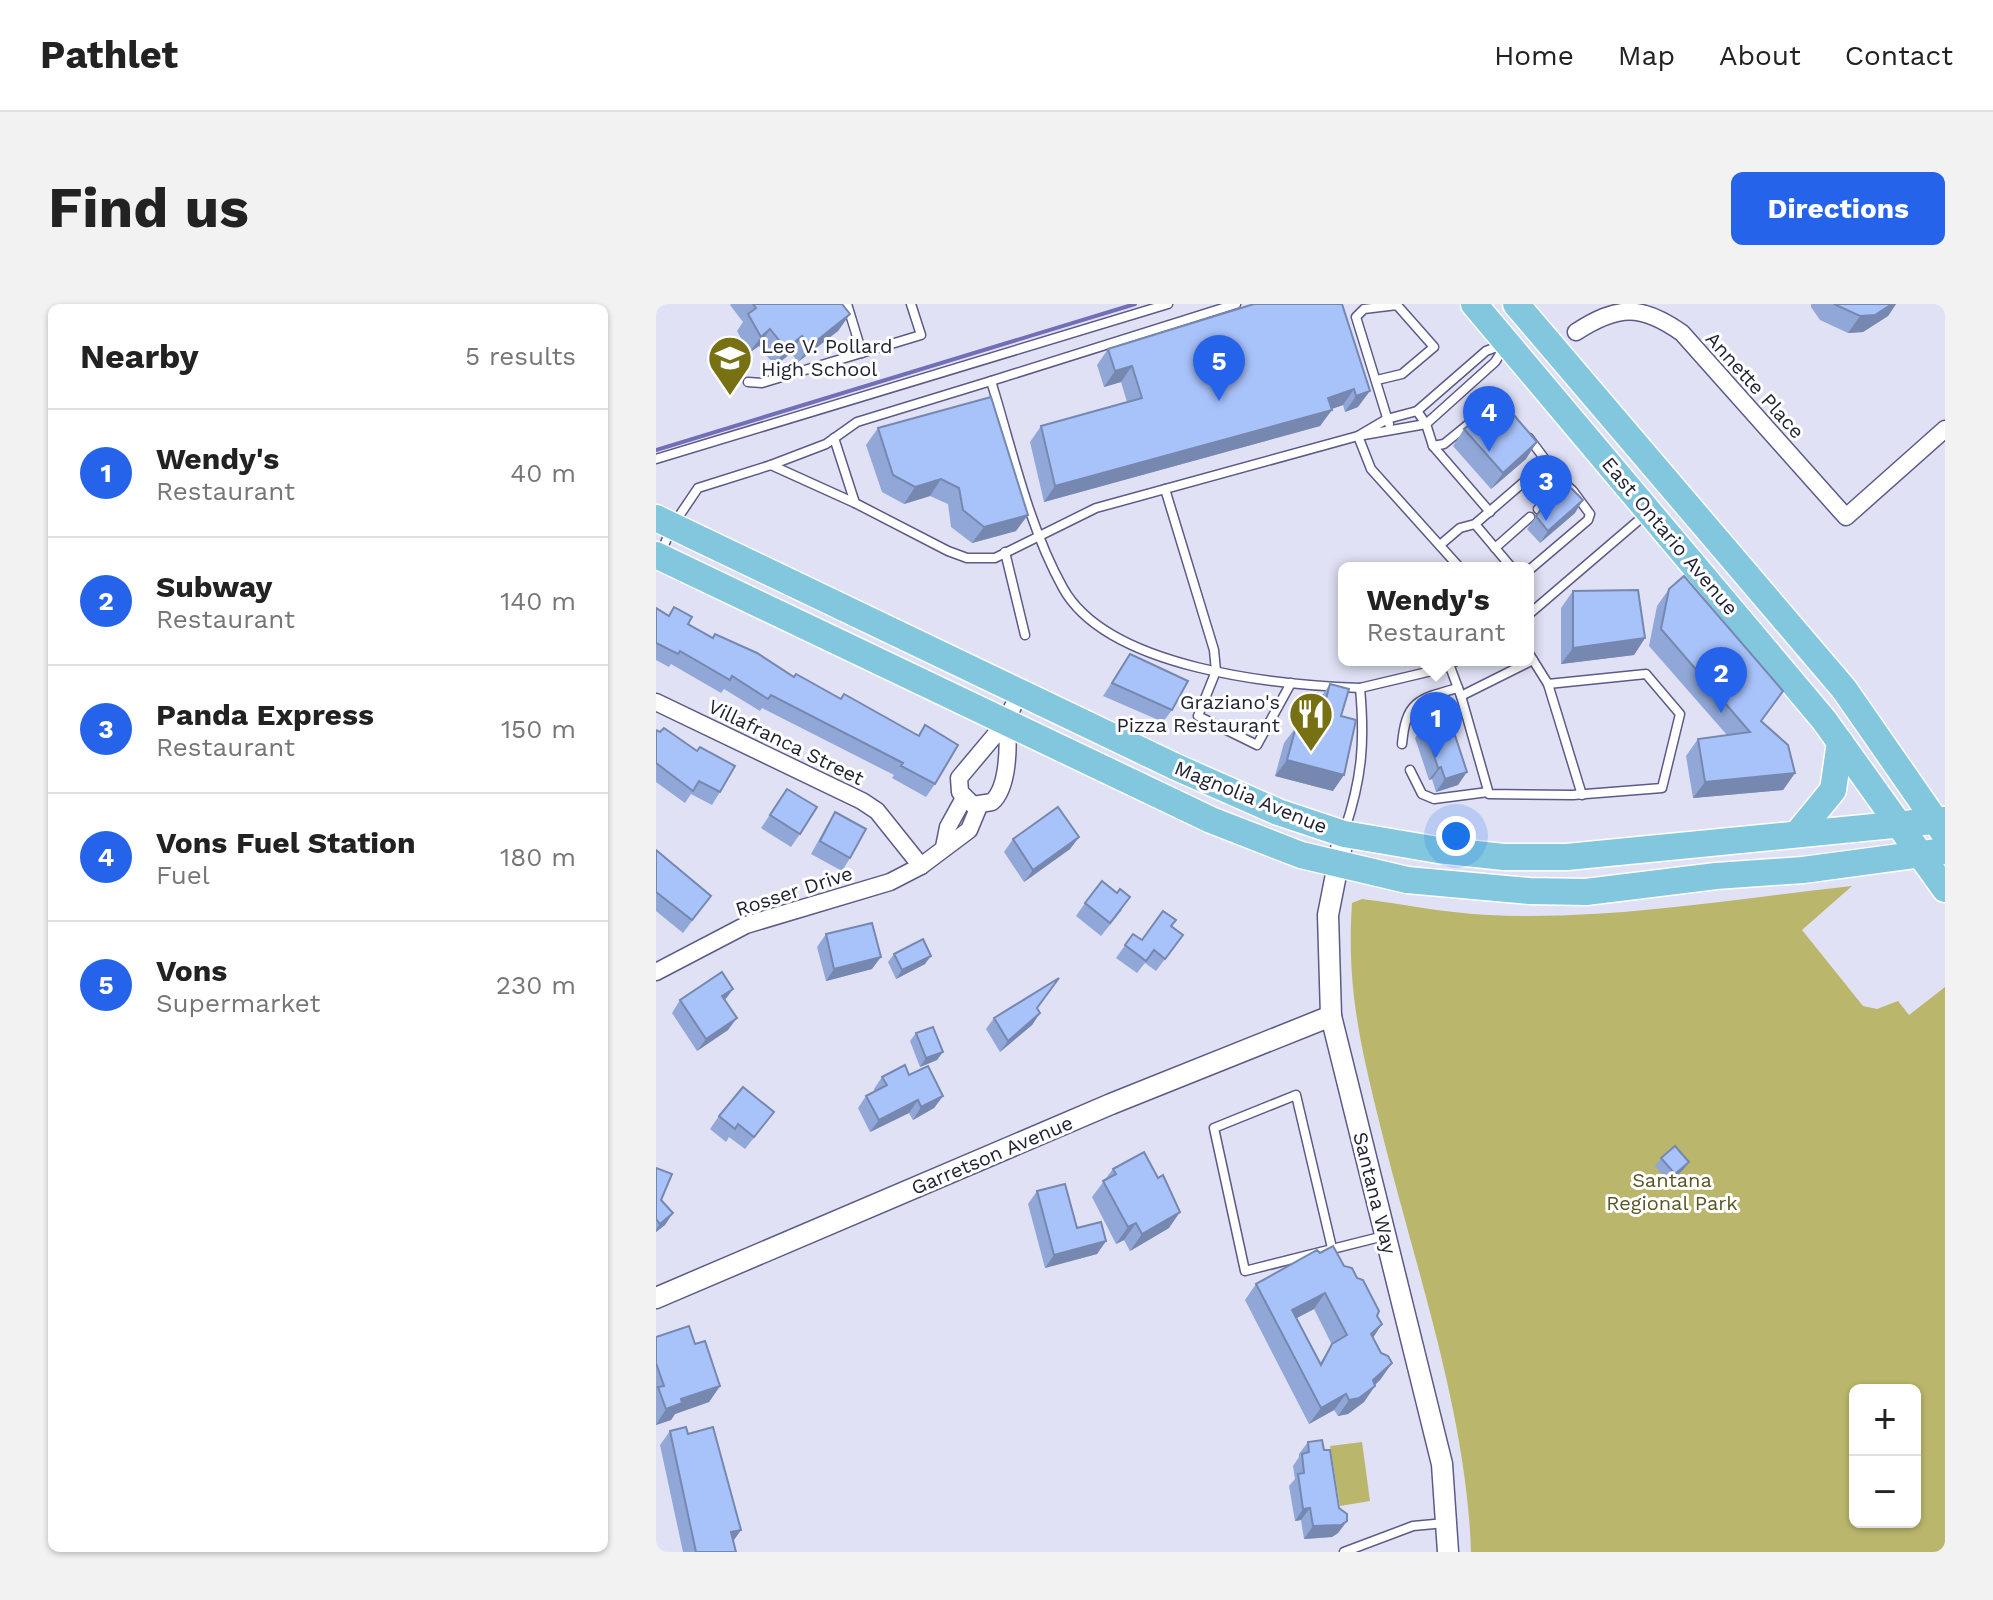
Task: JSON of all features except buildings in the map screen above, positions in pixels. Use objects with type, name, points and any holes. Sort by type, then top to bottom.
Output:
[{"type":"main road","name":"East Ontario Avenue","points":[[1474,304],[1519,327],[1844,689],[1942,825]]},
{"type":"main road","name":"East Ontario Avenue","points":[[1519,327],[1650,511],[1840,742],[1945,889]]},
{"type":"main road","name":"Magnolia Avenue","points":[[664,522],[1231,792],[1344,834],[1438,850],[1540,857],[1900,823],[1942,825]]},
{"type":"main road","name":"Magnolia Avenue","points":[[658,556],[1211,820],[1301,855],[1337,864],[1407,880],[1468,888],[1586,892],[1716,876],[1803,870],[1918,852],[1945,851]]},
{"type":"main road","points":[[1797,834],[1833,790],[1840,742]]},
{"type":"street","name":"Annette Place","points":[[1576,332],[1605,314],[1625,307],[1665,318],[1846,517],[1945,429]]},
{"type":"street","name":"Rosser Drive","points":[[971,802],[958,785],[962,771],[1006,722],[1020,691]]},
{"type":"street","name":"Villafranca Street","points":[[656,702],[862,801],[877,811],[921,866]]},
{"type":"street","name":"Rosser Drive","points":[[656,972],[746,925],[890,882],[921,866],[944,847],[948,827],[971,802],[992,802],[1001,791],[1001,777],[1010,752],[1006,722]]},
{"type":"street","name":"Santana Way","points":[[1344,834],[1328,915],[1331,1016],[1442,1464],[1448,1552]]},
{"type":"street","name":"Garretson Avenue","points":[[656,1298],[1111,1104],[1331,1016]]},
{"type":"lane","points":[[847,304],[862,353]]},
{"type":"lane","points":[[748,382],[762,383],[921,335],[911,304]]},
{"type":"lane","points":[[656,459],[1168,304]]},
{"type":"lane","points":[[658,556],[664,522],[698,488],[771,465],[834,438],[857,422],[1236,304]]},
{"type":"lane","points":[[1377,380],[1402,374],[1434,347],[1397,305],[1364,309],[1356,317],[1391,433]]},
{"type":"lane","points":[[1358,436],[1387,419],[1417,411],[1486,351],[1519,327]]},
{"type":"lane","points":[[771,465],[967,558],[995,558],[1096,508],[1358,436],[1391,433],[1426,424],[1495,362],[1519,327]]},
{"type":"lane","points":[[991,381],[1039,534],[1064,590],[1093,621],[1126,642],[1216,671],[1291,683],[1360,688],[1439,666]]},
{"type":"lane","points":[[1433,446],[1444,444],[1493,404],[1509,413]]},
{"type":"lane","points":[[1417,411],[1426,424],[1433,446],[1490,512]]},
{"type":"lane","points":[[1440,545],[1460,528],[1475,524],[1547,462],[1519,425]]},
{"type":"lane","points":[[1358,436],[1371,469],[1455,562]]},
{"type":"lane","points":[[834,438],[855,503]]},
{"type":"lane","points":[[1534,566],[1588,520],[1586,504],[1544,466]]},
{"type":"lane","points":[[1165,489],[1214,650],[1216,671],[1198,716],[1257,745],[1291,683]]},
{"type":"lane","points":[[1538,509],[1557,492],[1573,491]]},
{"type":"lane","points":[[1534,610],[1650,511]]},
{"type":"lane","points":[[1495,548],[1530,517]]},
{"type":"lane","points":[[1475,524],[1507,562]]},
{"type":"lane","points":[[1005,552],[1025,635]]},
{"type":"lane","points":[[1534,661],[1548,684],[1582,795]]},
{"type":"lane","points":[[1454,666],[1488,792]]},
{"type":"lane","points":[[1402,744],[1404,718],[1413,704],[1459,692],[1511,666]]},
{"type":"lane","points":[[1410,770],[1422,794],[1434,799],[1488,792],[1582,795],[1662,788],[1680,714],[1646,674],[1548,684]]},
{"type":"lane","points":[[1344,834],[1358,789],[1365,738],[1360,688]]},
{"type":"lane","points":[[1332,1248],[1296,1095],[1214,1128],[1245,1271],[1385,1236]]},
{"type":"lane","points":[[1344,1552],[1413,1526],[1446,1523]]},
{"type":"green space","name":"Santana Regional Park","points":[[1852,886],[1802,930],[1863,1006],[1877,1009],[1898,1001],[1909,1015],[1945,987],[1945,1552],[1471,1552],[1460,1448],[1450,1396],[1362,1049],[1351,965],[1352,903],[1362,899],[1472,914],[1533,916],[1625,912]]},
{"type":"green space","points":[[1362,1442],[1370,1501],[1340,1506],[1330,1446]]},
{"type":"waterway","points":[[656,450],[1135,304]]},
{"type":"place","name":"Lee V. Pollard High School","points":[[730,397]]},
{"type":"place","name":"Vons","points":[[1219,401]]},
{"type":"place","name":"Vons Fuel Station","points":[[1489,452]]},
{"type":"place","name":"Panda Express","points":[[1546,521]]},
{"type":"place","name":"Subway","points":[[1721,713]]},
{"type":"place","name":"Graziano's Pizza Restaurant","points":[[1311,753]]},
{"type":"place","name":"Wendy's","points":[[1436,758]]}]
